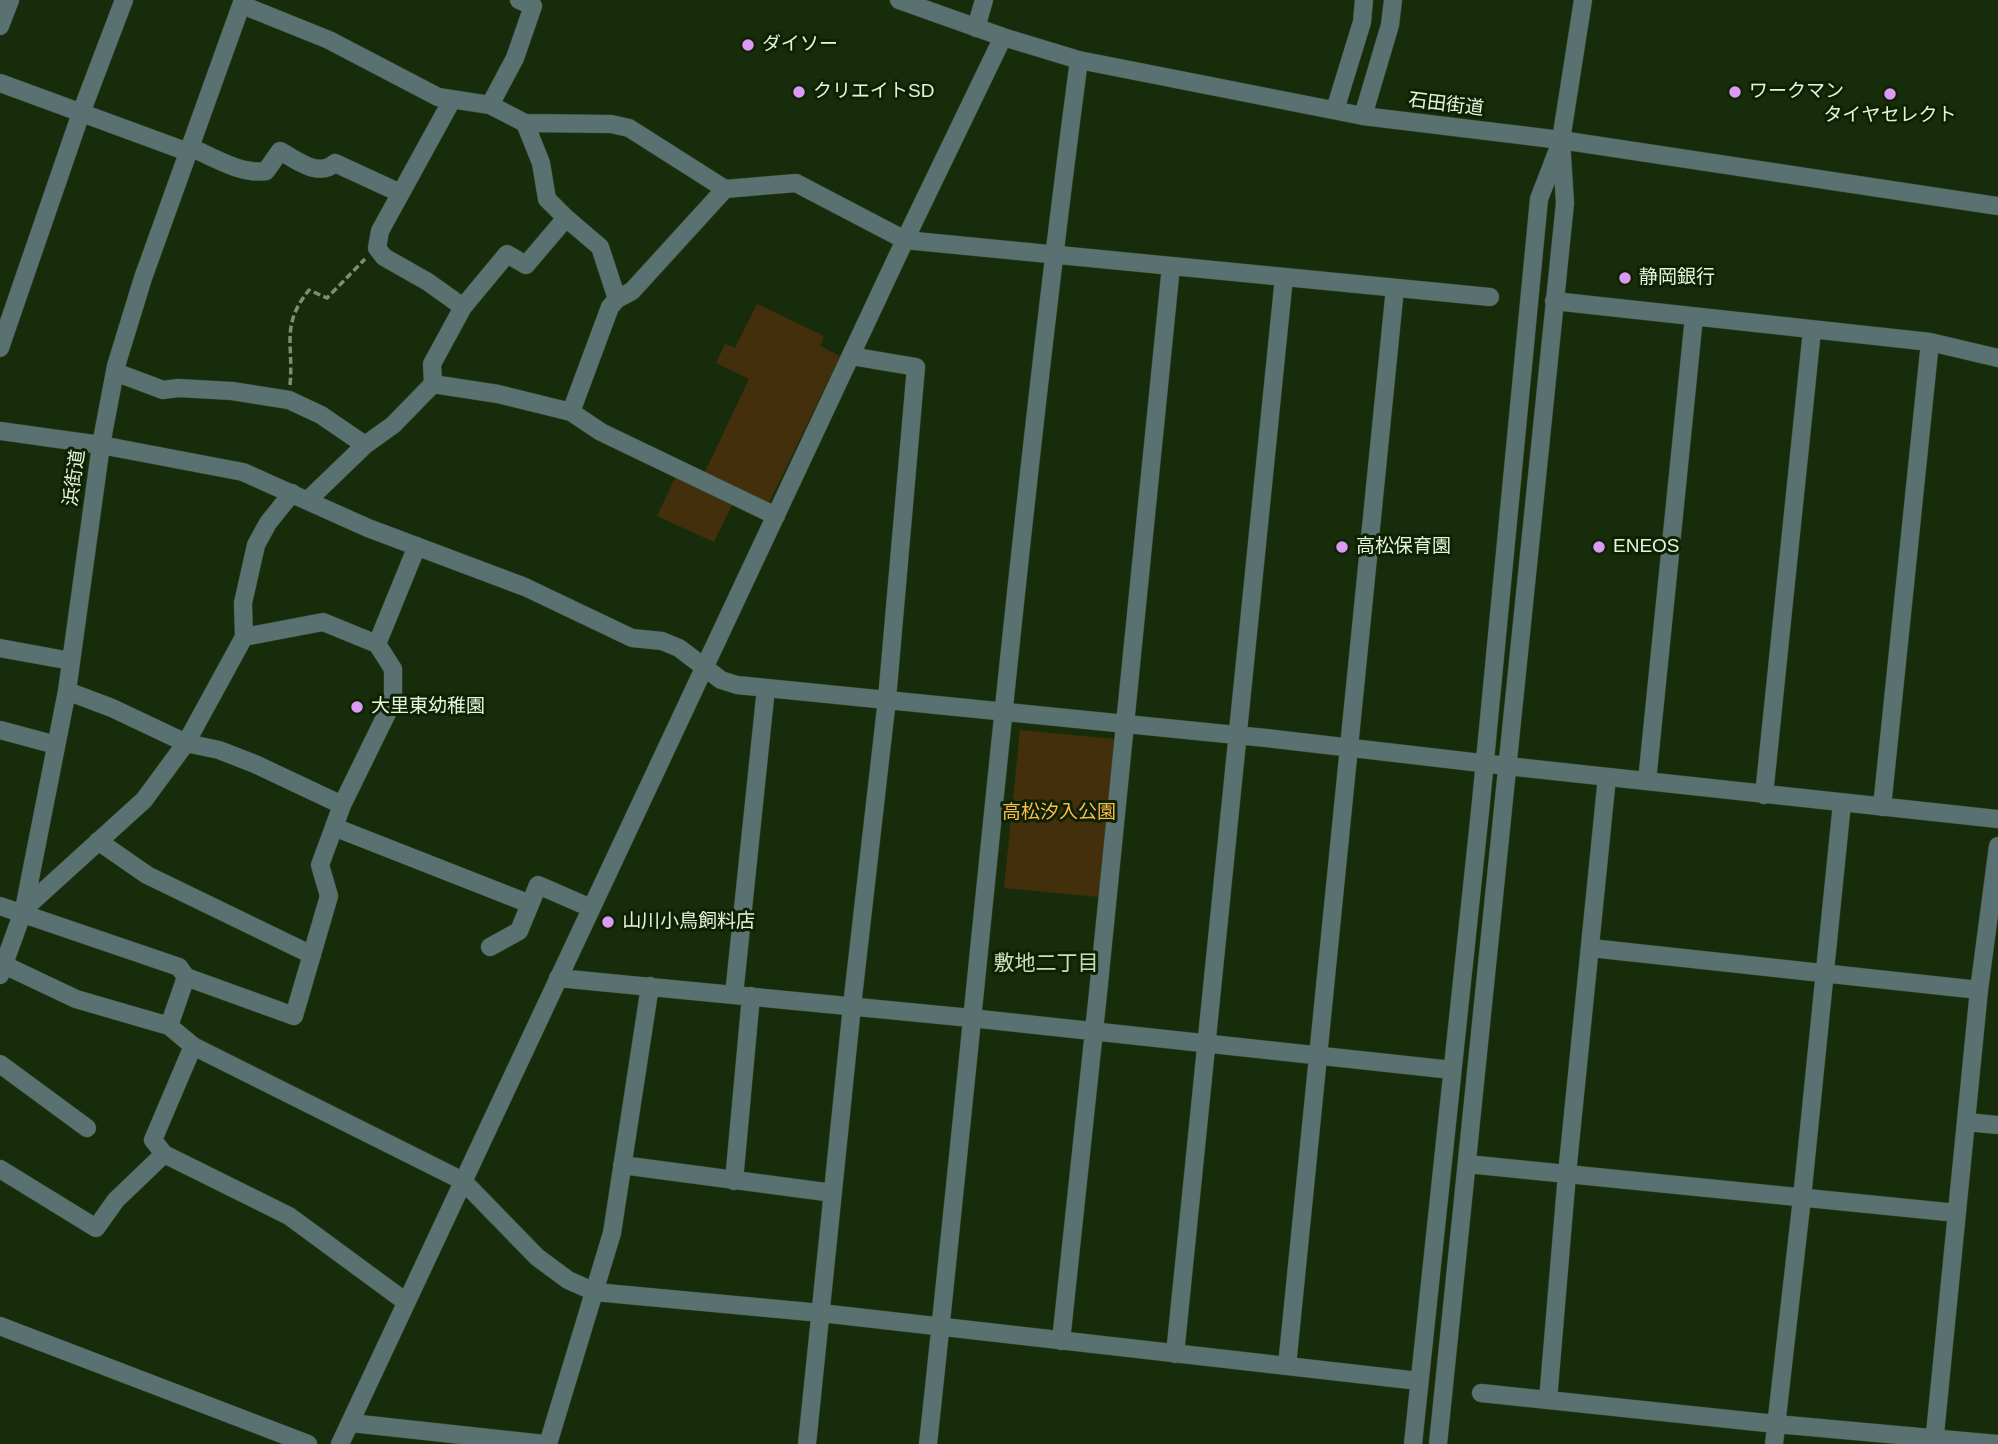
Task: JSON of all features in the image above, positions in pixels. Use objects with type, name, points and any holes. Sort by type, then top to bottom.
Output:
[{"type":"street","points":[[0,26],[10,0]]},
{"type":"street","points":[[0,348],[81,113],[124,0]]},
{"type":"street","points":[[489,105],[515,58],[533,6],[519,0]]},
{"type":"street","name":"石田街道","points":[[899,0],[1003,37],[1079,60],[1363,116],[1561,140],[1998,206]]},
{"type":"street","points":[[976,27],[984,0]]},
{"type":"street","points":[[1335,110],[1362,22],[1364,0]]},
{"type":"street","points":[[1363,116],[1390,25],[1392,0]]},
{"type":"street","points":[[1413,1444],[1484,764],[1539,198],[1561,140],[1583,0]]},
{"type":"street","points":[[243,2],[329,40],[438,97],[489,105],[526,123],[611,124],[629,128],[726,189],[796,183],[905,240],[1490,297]]},
{"type":"street","name":"浜街道","points":[[1,968],[24,912],[67,691],[101,445],[115,372],[143,278],[243,2]]},
{"type":"street","points":[[340,1444],[850,356],[1003,37]]},
{"type":"street","points":[[928,1444],[1002,711],[1054,253],[1079,60]]},
{"type":"street","points":[[0,83],[242,169],[257,173],[266,172],[280,151],[319,170],[328,169],[335,163],[400,193]]},
{"type":"street","points":[[452,100],[380,231],[377,248],[384,257],[428,282],[463,307]]},
{"type":"street","points":[[526,123],[541,163],[547,199],[600,247],[617,299]]},
{"type":"street","points":[[1438,1444],[1565,203],[1561,140]]},
{"type":"street","points":[[571,412],[610,307],[617,299],[632,291],[726,189]]},
{"type":"street","points":[[24,912],[144,800],[186,743],[243,636],[243,603],[256,545],[268,523],[393,425],[433,384],[432,364],[463,307],[506,254],[526,265],[566,218]]},
{"type":"street","points":[[1061,1341],[1095,1033],[1171,266]]},
{"type":"street","points":[[1175,1354],[1284,277]]},
{"type":"street","points":[[1287,1366],[1395,288]]},
{"type":"street","points":[[1554,301],[1930,342],[1998,358]]},
{"type":"street","points":[[1647,781],[1694,317]]},
{"type":"street","points":[[1764,795],[1812,330]]},
{"type":"street","points":[[1882,807],[1930,342]]},
{"type":"street","points":[[807,1444],[887,699],[916,367],[850,356]]},
{"type":"street","points":[[115,372],[163,390],[178,388],[232,391],[289,400],[321,415],[365,445]]},
{"type":"street","points":[[433,384],[498,394],[571,412],[601,432],[776,516]]},
{"type":"street","points":[[0,432],[101,445],[243,472],[368,528],[525,587],[632,638],[662,641],[679,648],[721,680],[737,685],[1124,723],[1998,819]]},
{"type":"street","points":[[377,644],[417,546]]},
{"type":"street","points":[[0,906],[180,967],[187,977],[293,1016],[329,895],[320,865],[342,805],[393,701],[393,669],[377,644],[323,622],[243,636]]},
{"type":"street","points":[[0,648],[71,661]]},
{"type":"street","points":[[734,1181],[742,996],[766,688]]},
{"type":"street","points":[[67,691],[113,708],[186,743],[219,750],[255,764],[342,805]]},
{"type":"street","points":[[0,730],[56,745]]},
{"type":"street","points":[[1548,1400],[1567,1174],[1607,777]]},
{"type":"street","points":[[1774,1444],[1842,803]]},
{"type":"street","points":[[334,827],[530,904]]},
{"type":"street","points":[[98,841],[147,875],[312,955]]},
{"type":"street","points":[[1935,1440],[1979,990],[1998,846]]},
{"type":"street","points":[[490,947],[519,931],[538,885],[591,908]]},
{"type":"street","points":[[1591,948],[1979,990]]},
{"type":"street","points":[[1,968],[76,999],[169,1026],[193,1046],[463,1181],[537,1258],[568,1280],[595,1292],[821,1313],[1419,1381]]},
{"type":"street","points":[[169,1026],[187,977]]},
{"type":"street","points":[[558,978],[971,1018],[1452,1070]]},
{"type":"street","points":[[351,1423],[546,1444],[612,1233],[650,986]]},
{"type":"street","points":[[193,1046],[153,1140],[164,1154],[289,1216],[407,1303]]},
{"type":"street","points":[[0,1064],[87,1128]]},
{"type":"street","points":[[1966,1122],[1998,1125]]},
{"type":"street","points":[[0,1169],[96,1228],[116,1200],[164,1154]]},
{"type":"street","points":[[1467,1164],[1957,1213]]},
{"type":"street","points":[[622,1165],[833,1193]]},
{"type":"street","points":[[0,1326],[308,1444]]},
{"type":"street","points":[[1481,1393],[1935,1440],[1998,1444]]},
{"type":"path","points":[[289,400],[292,316],[299,302],[309,290],[327,298],[377,248]]},
{"type":"green space","points":[[757,304],[824,336],[820,346],[840,356],[769,503],[705,472],[749,379],[716,363],[725,344],[735,348]]},
{"type":"green space","points":[[676,476],[733,503],[714,542],[657,516]]},
{"type":"green space","name":"高松汐入公園","points":[[1020,730],[1115,739],[1099,897],[1004,888]]},
{"type":"place","name":"ダイソー","points":[[748,45]]},
{"type":"place","name":"クリエイトSD","points":[[799,92]]},
{"type":"place","name":"ワークマン","points":[[1735,92]]},
{"type":"place","name":"タイヤセレクト","points":[[1890,94]]},
{"type":"place","name":"静岡銀行","points":[[1625,278]]},
{"type":"place","name":"高松保育園","points":[[1342,547]]},
{"type":"place","name":"ENEOS","points":[[1599,547]]},
{"type":"place","name":"大里東幼稚園","points":[[357,707]]},
{"type":"place","name":"山川小鳥飼料店","points":[[608,922]]},
{"type":"district","name":"敷地二丁目","points":[[1046,964]]}]
